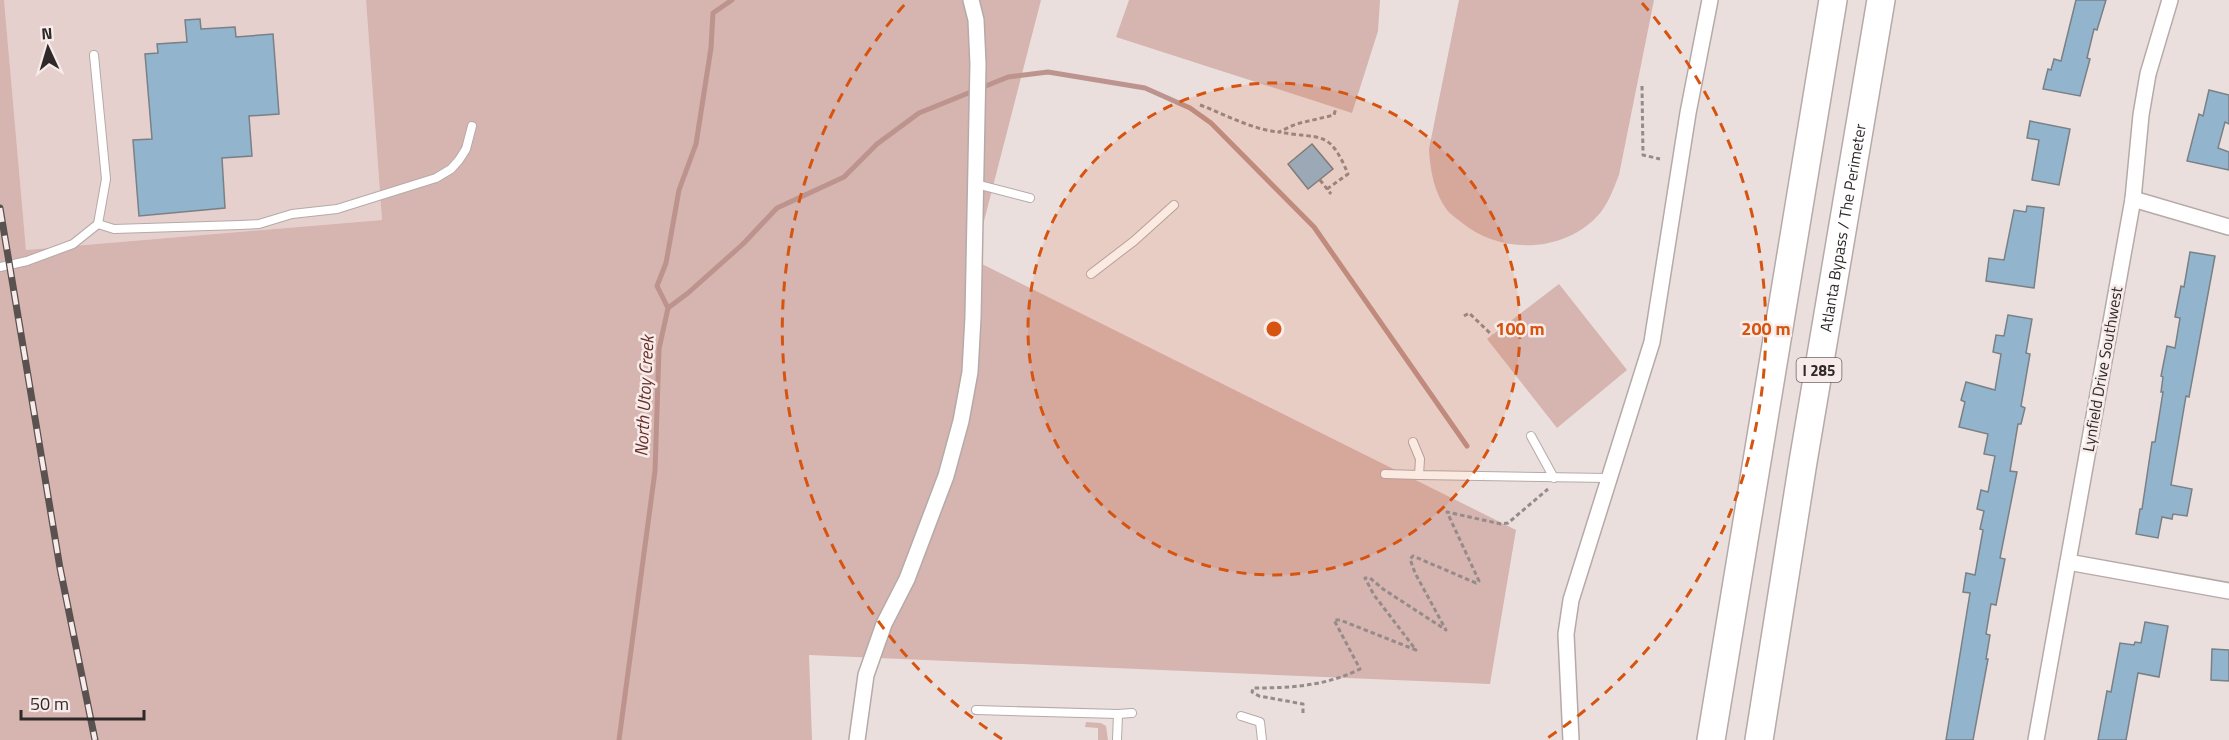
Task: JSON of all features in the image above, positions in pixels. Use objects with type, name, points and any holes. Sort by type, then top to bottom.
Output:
[{"type":"highway","name":"I 285","points":[[1711,740],[1833,0]]},
{"type":"highway","name":"Atlanta Bypass / The Perimeter","points":[[1759,740],[1803,462],[1881,0]]},
{"type":"street","points":[[857,740],[866,675],[884,624],[907,579],[946,476],[961,421],[970,372],[978,64],[976,20],[970,0]]},
{"type":"street","points":[[1571,740],[1566,634],[1571,600],[1652,342],[1688,113],[1710,0]]},
{"type":"street","name":"Lynfield Drive Southwest","points":[[2036,740],[2133,199],[2141,116],[2148,75],[2170,0]]},
{"type":"street","points":[[2133,199],[2229,226]]},
{"type":"street","points":[[2068,562],[2229,591]]},
{"type":"lane","points":[[0,267],[27,261],[74,244],[98,224],[106,179],[94,55]]},
{"type":"lane","points":[[98,224],[114,229],[249,224],[292,214],[337,209],[436,178],[451,169],[466,149],[472,126]]},
{"type":"lane","points":[[976,184],[1030,198]]},
{"type":"lane","points":[[1091,274],[1134,241],[1174,205]]},
{"type":"lane","points":[[1532,436],[1554,478]]},
{"type":"lane","points":[[1413,442],[1420,459],[1419,475]]},
{"type":"lane","points":[[1386,474],[1608,478]]},
{"type":"lane","points":[[976,710],[1132,714]]},
{"type":"lane","points":[[1117,740],[1118,714]]},
{"type":"lane","points":[[1241,716],[1260,722],[1262,740]]},
{"type":"path","points":[[1642,86],[1643,155],[1660,159]]},
{"type":"path","points":[[1200,105],[1246,126],[1260,130],[1317,136],[1334,145],[1348,174],[1327,189]]},
{"type":"path","points":[[1279,132],[1296,124],[1334,115],[1336,108]]},
{"type":"path","points":[[1320,180],[1331,194]]},
{"type":"path","points":[[1464,316],[1469,313],[1492,336]]},
{"type":"path","points":[[1303,713],[1303,704],[1259,696],[1252,692],[1253,688],[1321,683],[1360,669],[1334,620],[1340,620],[1416,650],[1374,595],[1365,578],[1370,578],[1446,630],[1415,573],[1410,559],[1413,556],[1476,583],[1479,581],[1447,512],[1508,524],[1555,482],[1554,478]]},
{"type":"shaded area","points":[[0,0],[4,0],[26,250],[382,220],[366,0],[1041,0],[974,260],[1516,530],[1490,684],[809,655],[812,740],[0,740]]},
{"type":"shaded area","points":[[4,0],[366,0],[382,220],[26,250]]},
{"type":"shaded area","points":[[1129,0],[1380,0],[1378,31],[1352,113],[1116,37]]},
{"type":"shaded area","points":[[1459,0],[1654,0],[1619,175],[1601,212],[1587,226],[1570,236],[1532,245],[1494,240],[1477,233],[1453,216],[1439,196],[1432,173],[1429,149]]},
{"type":"shaded area","points":[[1559,284],[1627,370],[1557,428],[1487,339]]},
{"type":"shaded area","points":[[1086,722],[1101,723],[1106,726],[1108,740],[1098,740],[1098,728],[1085,727]]},
{"type":"building","points":[[2076,0],[2106,0],[2097,30],[2094,29],[2087,58],[2090,59],[2080,96],[2043,89],[2048,69],[2051,70],[2054,59],[2061,61]]},
{"type":"building","points":[[200,19],[201,29],[235,27],[236,37],[273,34],[279,114],[249,116],[252,156],[222,158],[225,208],[139,216],[133,140],[152,139],[145,54],[158,53],[157,44],[187,42],[185,20]]},
{"type":"building","points":[[2209,90],[2229,95],[2229,124],[2225,122],[2218,148],[2229,152],[2229,170],[2187,161],[2199,114],[2203,116]]},
{"type":"building","points":[[2030,121],[2070,129],[2059,185],[2032,180],[2039,140],[2027,138]]},
{"type":"building","points":[[1312,144],[1333,169],[1308,189],[1288,164]]},
{"type":"building","points":[[2027,206],[2044,208],[2034,288],[1986,281],[1989,258],[2004,260],[2014,210],[2026,212]]},
{"type":"building","points":[[2190,252],[2215,256],[2189,397],[2186,396],[2171,485],[2192,489],[2187,516],[2173,514],[2172,519],[2162,517],[2158,538],[2136,534],[2163,392],[2161,392],[2163,377],[2161,376],[2167,346],[2175,348],[2180,318],[2175,317],[2181,286],[2184,287]]},
{"type":"building","points":[[2008,315],[2032,319],[2026,353],[2030,354],[2021,406],[2025,408],[2021,424],[2018,424],[2010,471],[2017,472],[2000,558],[2005,559],[1996,605],[1991,604],[1986,634],[1990,635],[1986,659],[1988,659],[1973,740],[1946,740],[1970,593],[1963,592],[1966,573],[1975,575],[1983,530],[1980,529],[1984,511],[1977,509],[1981,490],[1988,492],[1995,456],[1984,454],[1988,434],[1959,427],[1965,402],[1961,400],[1966,382],[1995,390],[2001,354],[1993,352],[1996,335],[2004,336]]},
{"type":"building","points":[[2145,622],[2168,626],[2159,677],[2138,673],[2126,740],[2098,740],[2107,691],[2111,692],[2120,643],[2134,645],[2135,642],[2141,643]]},
{"type":"building","points":[[2212,649],[2229,650],[2229,681],[2211,680]]},
{"type":"waterway","name":"North Utoy Creek","points":[[619,740],[655,471],[659,349],[668,308],[657,286],[666,263],[679,190],[696,144],[711,48],[713,13],[732,0]]},
{"type":"waterway","points":[[668,308],[743,244],[777,208],[844,177],[877,144],[919,113],[1008,77],[1048,72],[1145,88],[1190,108],[1211,123],[1314,227],[1467,446]]},
{"type":"railway","points":[[0,208],[60,568],[95,740]]}]
